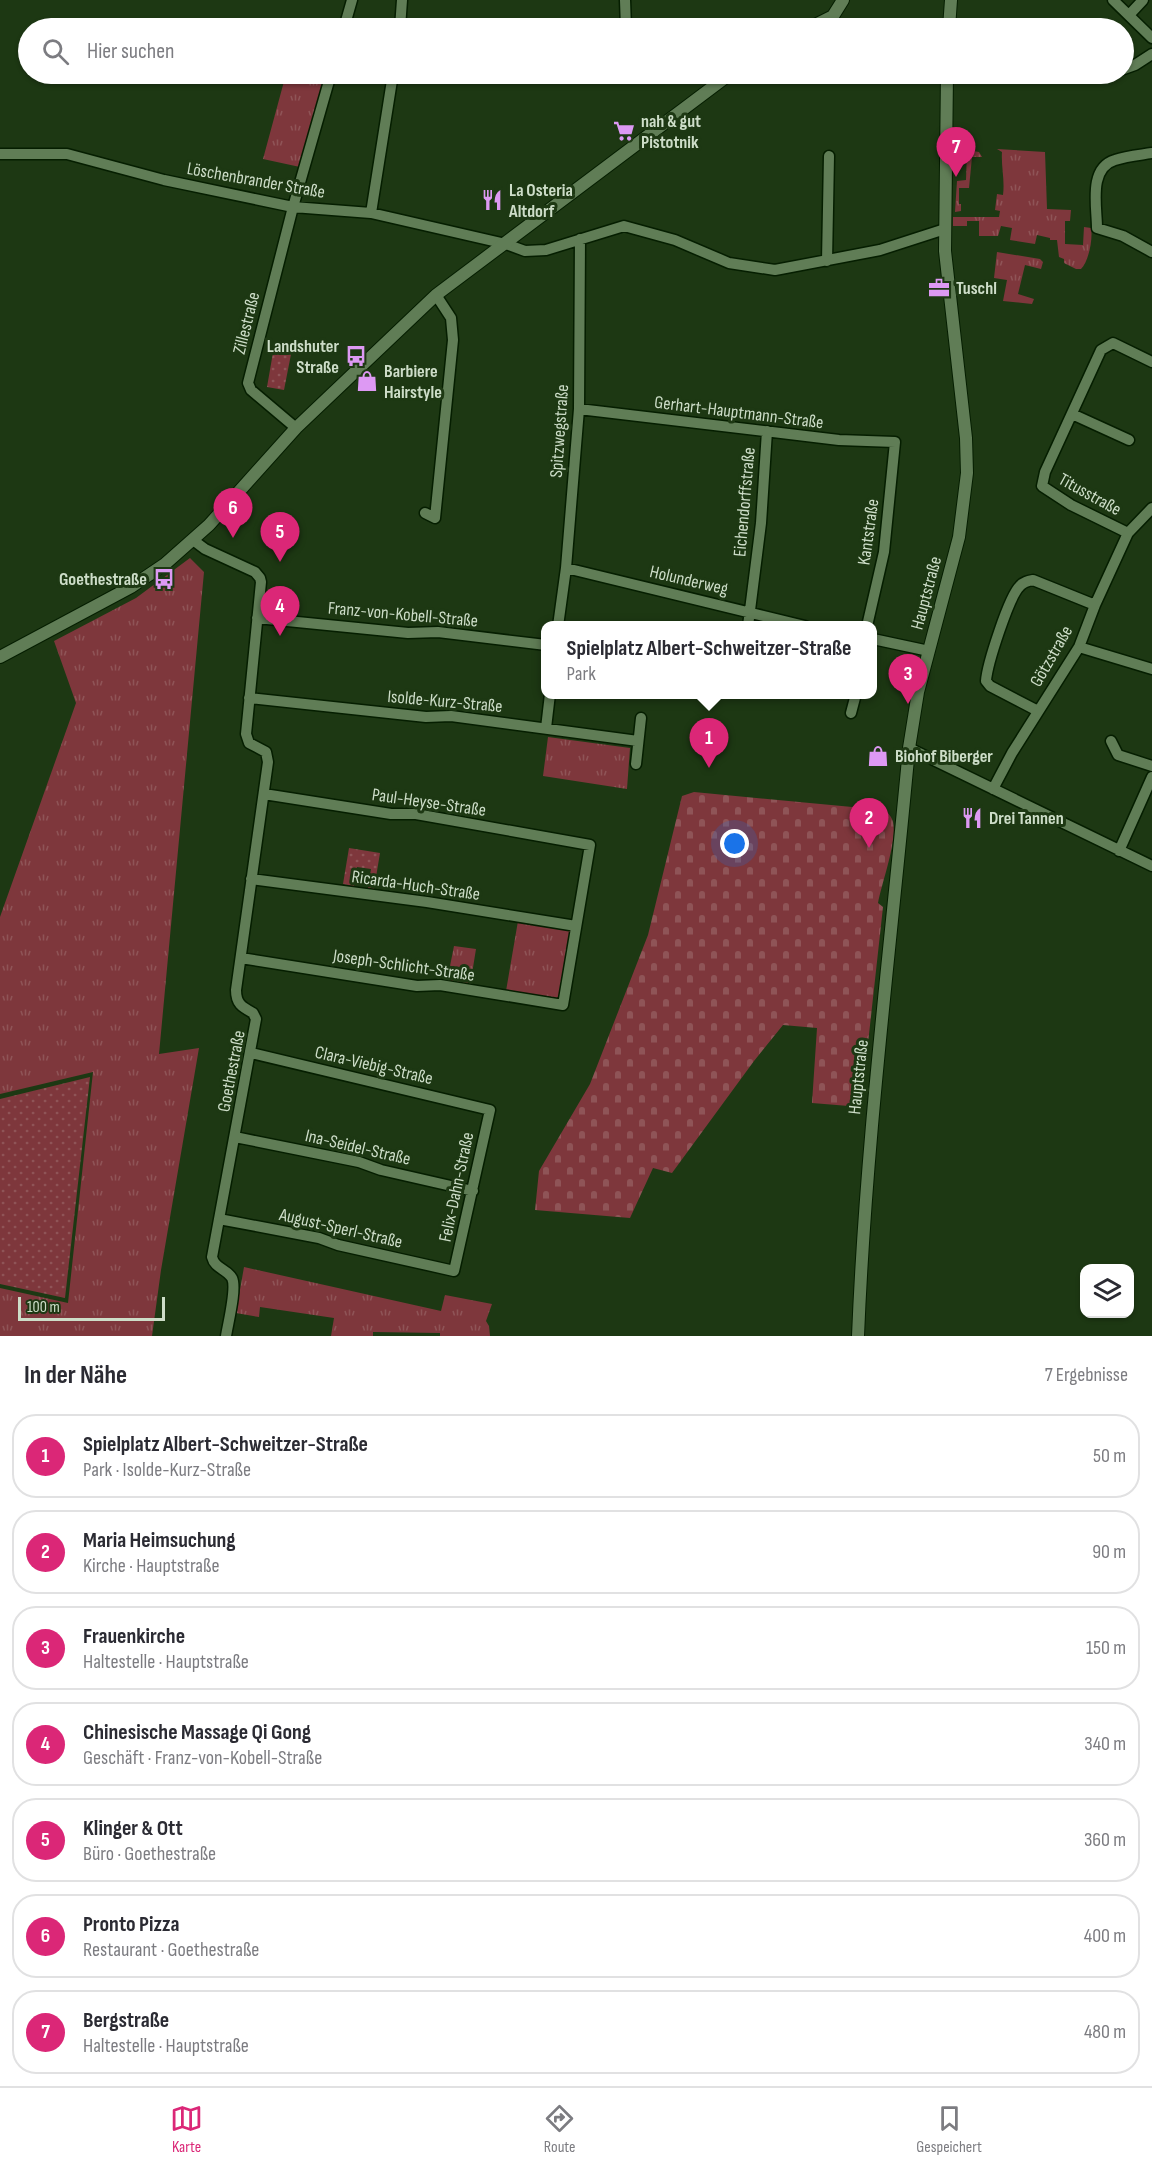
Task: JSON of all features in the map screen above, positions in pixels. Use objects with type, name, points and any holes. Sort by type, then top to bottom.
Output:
[{"type":"street","points":[[347,18],[352,0]]},
{"type":"street","points":[[401,18],[402,0]]},
{"type":"street","points":[[625,0],[626,18]]},
{"type":"street","points":[[829,18],[833,16],[843,0]]},
{"type":"street","points":[[950,18],[951,0]]},
{"type":"street","points":[[1113,0],[1132,18]]},
{"type":"street","points":[[1129,15],[1143,0]]},
{"type":"street","points":[[1134,20],[1152,38]]},
{"type":"street","points":[[1134,65],[1152,54]]},
{"type":"street","points":[[293,207],[328,84]]},
{"type":"street","points":[[371,213],[391,84]]},
{"type":"street","points":[[0,657],[147,578],[209,525],[296,428],[436,295],[717,84]]},
{"type":"street","name":"Hauptstraße","points":[[858,1336],[862,1246],[873,1115],[909,748],[918,692],[959,537],[967,473],[966,438],[945,251],[947,84]]},
{"type":"street","points":[[1152,153],[1108,163],[1102,169],[1096,185],[1097,228],[1123,236],[1152,252]]},
{"type":"street","name":"Löschenbrander Straße","points":[[0,154],[67,154],[164,180],[293,207],[371,213],[506,244],[525,251],[546,250],[624,226],[675,240],[729,263],[776,270],[880,250],[945,229]]},
{"type":"street","points":[[827,261],[829,156]]},
{"type":"street","name":"Zillestraße","points":[[293,207],[248,383],[251,390],[296,428]]},
{"type":"street","name":"Spitzwegstraße","points":[[559,621],[566,568],[579,409],[580,239]]},
{"type":"street","points":[[425,513],[435,518],[453,340],[452,318],[436,295]]},
{"type":"street","name":"Titusstraße","points":[[1128,533],[1071,505],[1042,486],[1044,472],[1101,350],[1113,343],[1152,362]]},
{"type":"street","name":"Gerhart-Hauptmann-Straße","points":[[579,409],[839,440],[895,442]]},
{"type":"street","points":[[1072,414],[1129,440]]},
{"type":"street","name":"Eichendorffstraße","points":[[749,621],[761,523],[767,431]]},
{"type":"street","name":"Kantstraße","points":[[868,621],[884,552],[895,442]]},
{"type":"street","name":"Götzstraße","points":[[993,789],[1038,711],[1079,647],[1095,604],[1128,533],[1152,508]]},
{"type":"street","name":"Goethestraße","points":[[193,540],[205,549],[258,575],[261,582],[246,739],[266,752],[268,757],[236,997],[242,1008],[253,1013],[256,1019],[213,1260],[232,1278],[234,1284],[226,1336]]},
{"type":"street","name":"Holunderweg","points":[[566,568],[785,621]]},
{"type":"street","points":[[1038,711],[990,686],[986,681],[1004,617],[1013,596],[1019,586],[1026,581],[1033,580],[1095,604]]},
{"type":"street","name":"Franz-von-Kobell-Straße","points":[[257,618],[408,633],[438,632],[541,644]]},
{"type":"street","points":[[877,640],[929,651]]},
{"type":"street","points":[[1079,647],[1152,669]]},
{"type":"street","name":"Isolde-Kurz-Straße","points":[[249,698],[426,717],[451,716],[638,741]]},
{"type":"street","points":[[546,729],[549,699]]},
{"type":"street","points":[[851,713],[855,699]]},
{"type":"street","points":[[636,764],[641,718]]},
{"type":"street","points":[[1111,741],[1118,755],[1152,766]]},
{"type":"street","points":[[909,748],[1152,866]]},
{"type":"street","points":[[1119,851],[1152,777]]},
{"type":"street","name":"Paul-Heyse-Straße","points":[[264,794],[391,814],[416,814],[590,845],[576,926]]},
{"type":"street","name":"Ricarda-Huch-Straße","points":[[251,879],[427,902],[576,926]]},
{"type":"street","name":"Joseph-Schlicht-Straße","points":[[241,958],[417,986],[440,985],[563,1005],[576,926]]},
{"type":"street","name":"Clara-Viebig-Straße","points":[[251,1053],[490,1110]]},
{"type":"street","name":"Felix-Dahn-Straße","points":[[454,1271],[490,1110]]},
{"type":"street","name":"Ina-Seidel-Straße","points":[[235,1137],[354,1161],[381,1170],[473,1191]]},
{"type":"street","name":"August-Sperl-Straße","points":[[219,1219],[319,1238],[338,1245],[454,1271]]},
{"type":"green space","points":[[283,84],[323,84],[300,167],[263,159]]},
{"type":"green space","points":[[997,149],[1045,152],[1047,209],[1071,210],[1070,221],[1065,221],[1065,244],[1083,245],[1084,227],[1091,228],[1090,249],[1081,269],[1064,263],[1064,259],[1059,257],[1057,240],[1037,235],[1035,244],[1010,240],[1012,228],[1001,226],[998,236],[979,236],[979,221],[967,221],[967,226],[953,226],[953,217],[999,217],[1000,211],[995,210],[997,194],[1003,195],[1004,184],[1002,152]]},
{"type":"green space","points":[[967,150],[979,152],[982,157],[972,157],[969,188],[959,188],[961,211],[955,212],[957,181],[966,180]]},
{"type":"green space","points":[[997,252],[1040,259],[1043,262],[1041,269],[1025,265],[1018,294],[1034,299],[1032,304],[1003,301],[1007,280],[994,278]]},
{"type":"green space","points":[[275,341],[293,344],[284,390],[267,387]]},
{"type":"green space","points":[[190,558],[204,572],[159,1054],[199,1048],[152,1336],[0,1336],[0,1288],[68,1303],[93,1072],[0,1094],[0,917],[76,703],[54,641],[136,598]]},
{"type":"green space","points":[[548,737],[630,748],[627,789],[543,776]]},
{"type":"green space","points":[[694,792],[884,810],[892,818],[893,840],[878,903],[883,907],[861,1107],[812,1103],[817,1028],[783,1025],[672,1173],[653,1168],[630,1218],[535,1210],[539,1171],[590,1084],[648,935],[682,796]]},
{"type":"green space","points":[[349,848],[380,853],[374,889],[368,888],[371,869],[357,867],[354,886],[343,884]]},
{"type":"green space","points":[[518,921],[571,931],[559,999],[506,991]]},
{"type":"green space","points":[[454,946],[476,949],[470,986],[447,981]]},
{"type":"green space","points":[[90,1077],[65,1298],[0,1284],[0,1099]]},
{"type":"green space","points":[[244,1267],[441,1311],[445,1295],[492,1304],[486,1321],[490,1336],[373,1332],[373,1336],[331,1336],[334,1318],[260,1307],[259,1317],[236,1313]]},
{"type":"place","name":"nah & gut Pistotnik","points":[[624,131]]},
{"type":"place","name":"Bergstraße","points":[[956,177]]},
{"type":"place","name":"La Osteria Altdorf","points":[[492,200]]},
{"type":"place","name":"Tuschl","points":[[939,288]]},
{"type":"place","name":"Landshuter Straße","points":[[356,356]]},
{"type":"place","name":"Barbiere Hairstyle","points":[[367,381]]},
{"type":"place","name":"Pronto Pizza","points":[[233,538]]},
{"type":"place","name":"Klinger & Ott","points":[[280,562]]},
{"type":"place","name":"Goethestraße","points":[[164,579]]},
{"type":"place","name":"Chinesische Massage Qi Gong","points":[[280,636]]},
{"type":"place","name":"Frauenkirche","points":[[908,704]]},
{"type":"place","name":"Biohof Biberger","points":[[878,756]]},
{"type":"place","name":"Spielplatz Albert-Schweitzer-Straße","points":[[709,768]]},
{"type":"place","name":"Drei Tannen","points":[[972,818]]},
{"type":"place","name":"Maria Heimsuchung","points":[[869,848]]}]
